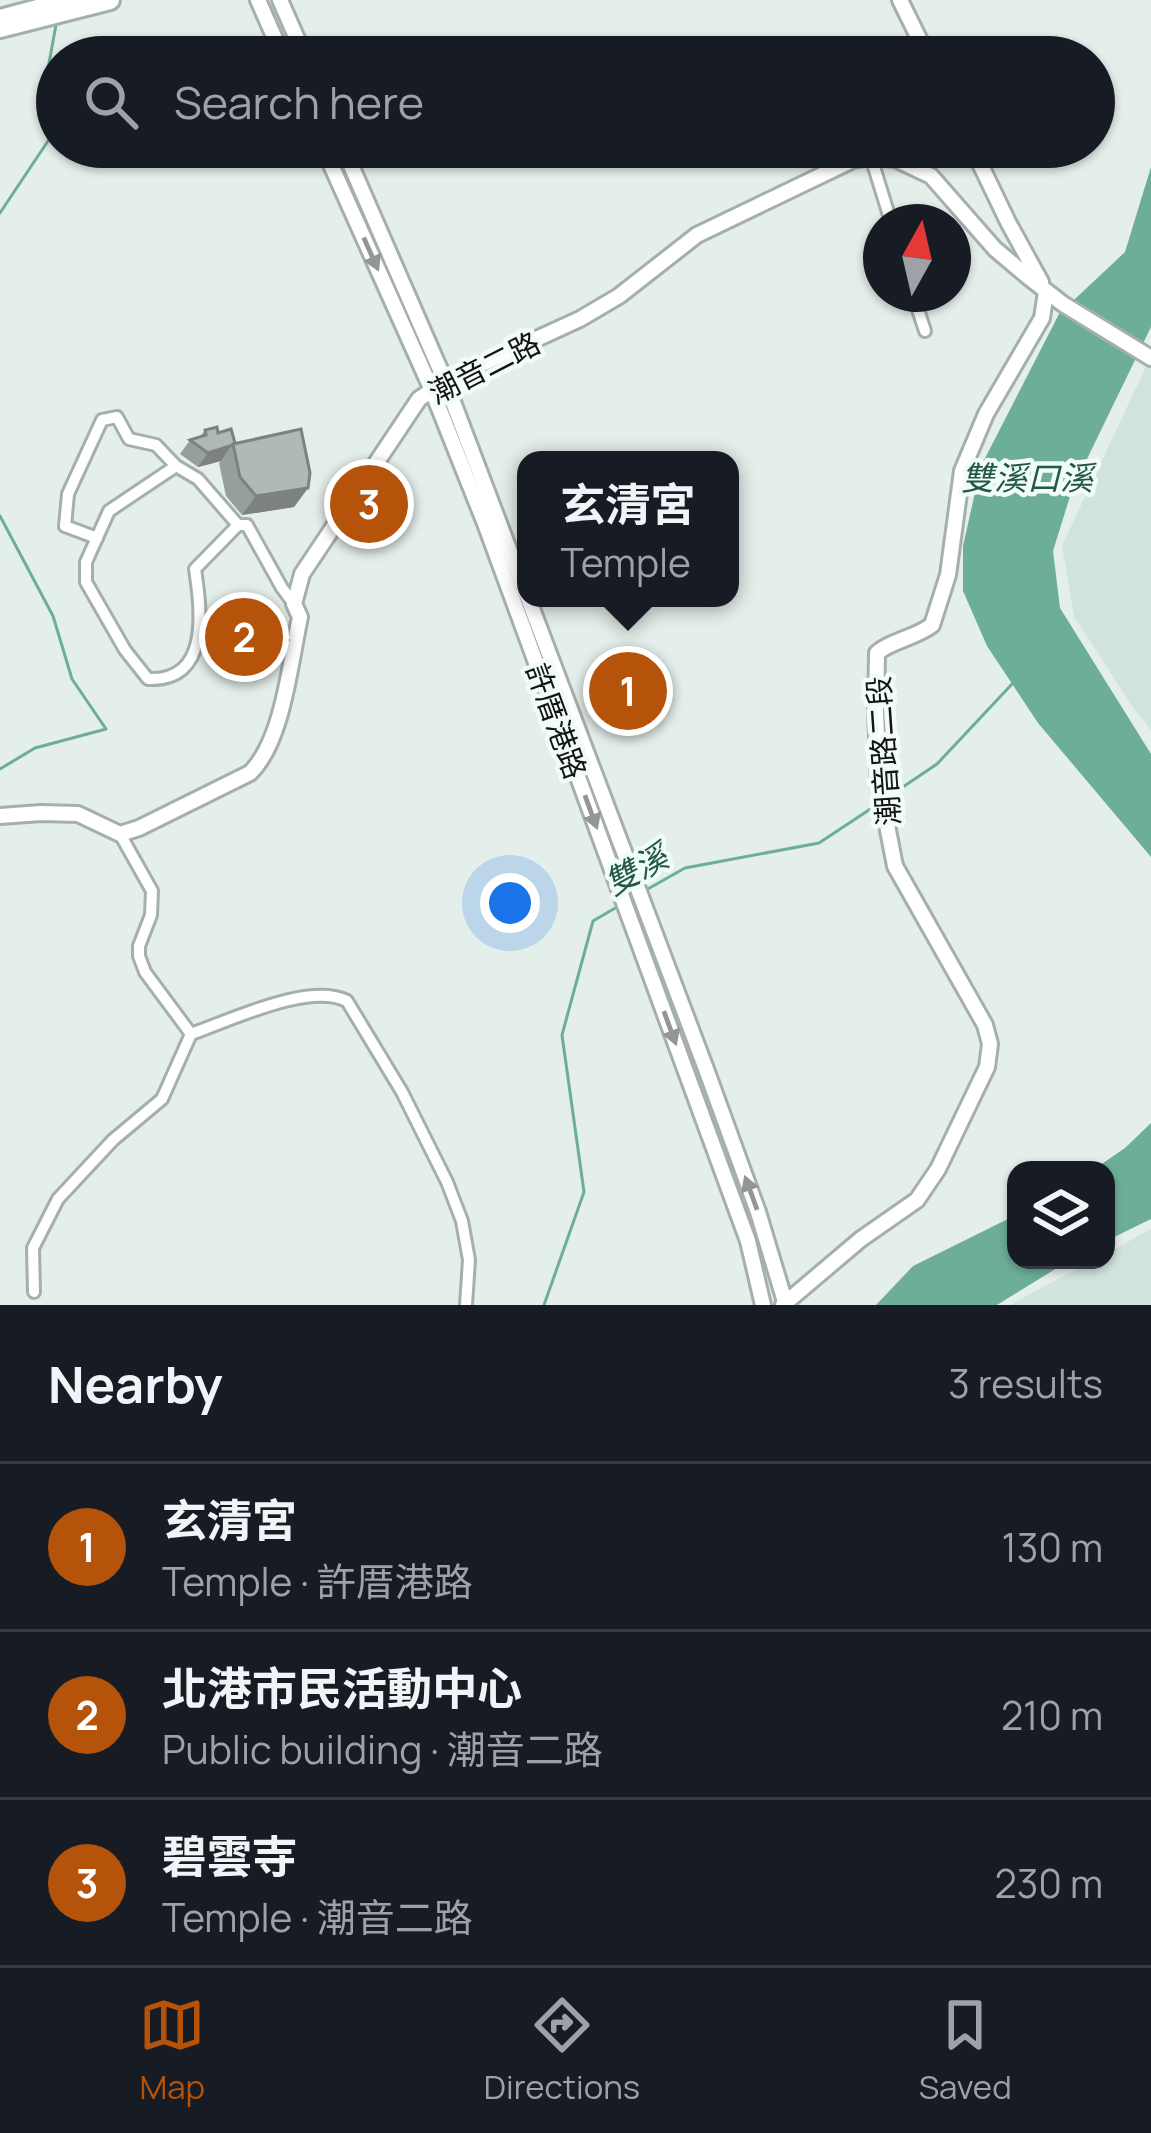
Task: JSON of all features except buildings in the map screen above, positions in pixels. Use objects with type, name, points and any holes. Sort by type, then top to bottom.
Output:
[{"type":"main road","points":[[0,19],[64,2],[101,2]]},
{"type":"main road","points":[[0,28],[101,2]]},
{"type":"street","points":[[258,0],[274,36]]},
{"type":"street","points":[[280,0],[296,36]]},
{"type":"street","points":[[900,0],[918,36]]},
{"type":"street","name":"許厝港路","points":[[333,168],[438,385],[748,1241],[763,1305]]},
{"type":"street","name":"許厝港路","points":[[351,168],[517,572]]},
{"type":"street","name":"潮音二路","points":[[120,834],[250,773],[263,760],[274,737],[300,617],[295,604],[302,574],[419,398],[580,319],[619,296],[697,236],[837,168]]},
{"type":"street","points":[[885,168],[889,204]]},
{"type":"street","points":[[914,168],[931,176],[995,249],[1046,292],[1151,358]]},
{"type":"street","points":[[982,168],[1046,292]]},
{"type":"street","name":"潮音路二段","points":[[785,1304],[861,1239],[916,1200],[938,1169],[987,1067],[990,1044],[985,1025],[895,866],[879,784],[878,653],[932,625],[948,574],[962,471],[986,414],[1042,318],[1046,292]]},
{"type":"street","points":[[919,312],[925,332]]},
{"type":"street","points":[[97,538],[65,526],[68,494],[102,420],[117,417],[129,440],[156,445],[176,466],[198,479],[238,525]]},
{"type":"street","points":[[176,466],[109,511],[86,562],[86,582],[139,670],[148,679],[160,679],[185,667],[195,649],[202,617],[195,568],[238,525],[247,525],[295,604]]},
{"type":"street","name":"許厝港路","points":[[531,607],[750,1192],[785,1304]]},
{"type":"street","points":[[0,816],[78,814],[120,834],[152,891],[151,914],[139,946],[145,972],[190,1034]]},
{"type":"street","points":[[34,1292],[33,1248],[58,1199],[112,1140],[162,1099],[190,1034],[302,995],[333,994],[347,1001],[402,1092],[447,1181],[462,1221],[469,1260],[466,1305]]},
{"type":"shaded area","points":[[1151,356],[1151,730],[1074,616],[1062,546]]},
{"type":"shaded area","points":[[1151,1229],[1151,1305],[1010,1305],[1076,1269],[1115,1269],[1115,1249]]},
{"type":"water","name":"雙溪口溪","points":[[1151,167],[1151,327],[1072,490],[1053,551],[1060,608],[1151,754],[1151,857],[1038,723],[987,646],[963,591],[963,546],[981,466],[1059,314],[1125,252]]},
{"type":"water","points":[[1151,1123],[1151,1219],[1115,1237],[1115,1161],[1106,1161]]},
{"type":"water","points":[[1007,1219],[1007,1269],[1055,1269],[997,1305],[876,1305],[913,1266]]},
{"type":"waterway","points":[[54,36],[56,25]]},
{"type":"waterway","points":[[0,213],[36,159]]},
{"type":"waterway","points":[[0,516],[53,616],[72,679],[106,729],[35,748],[0,769]]},
{"type":"waterway","name":"雙溪","points":[[888,797],[937,764],[1013,683]]},
{"type":"waterway","name":"雙溪","points":[[646,890],[685,868],[819,843],[875,806]]},
{"type":"waterway","name":"雙溪","points":[[544,1305],[584,1192],[562,1035],[593,921],[617,907]]},
{"type":"place","name":"碧雲寺","points":[[369,504]]},
{"type":"place","name":"北港市民活動中心","points":[[244,637]]},
{"type":"place","name":"玄清宮","points":[[628,691]]}]
